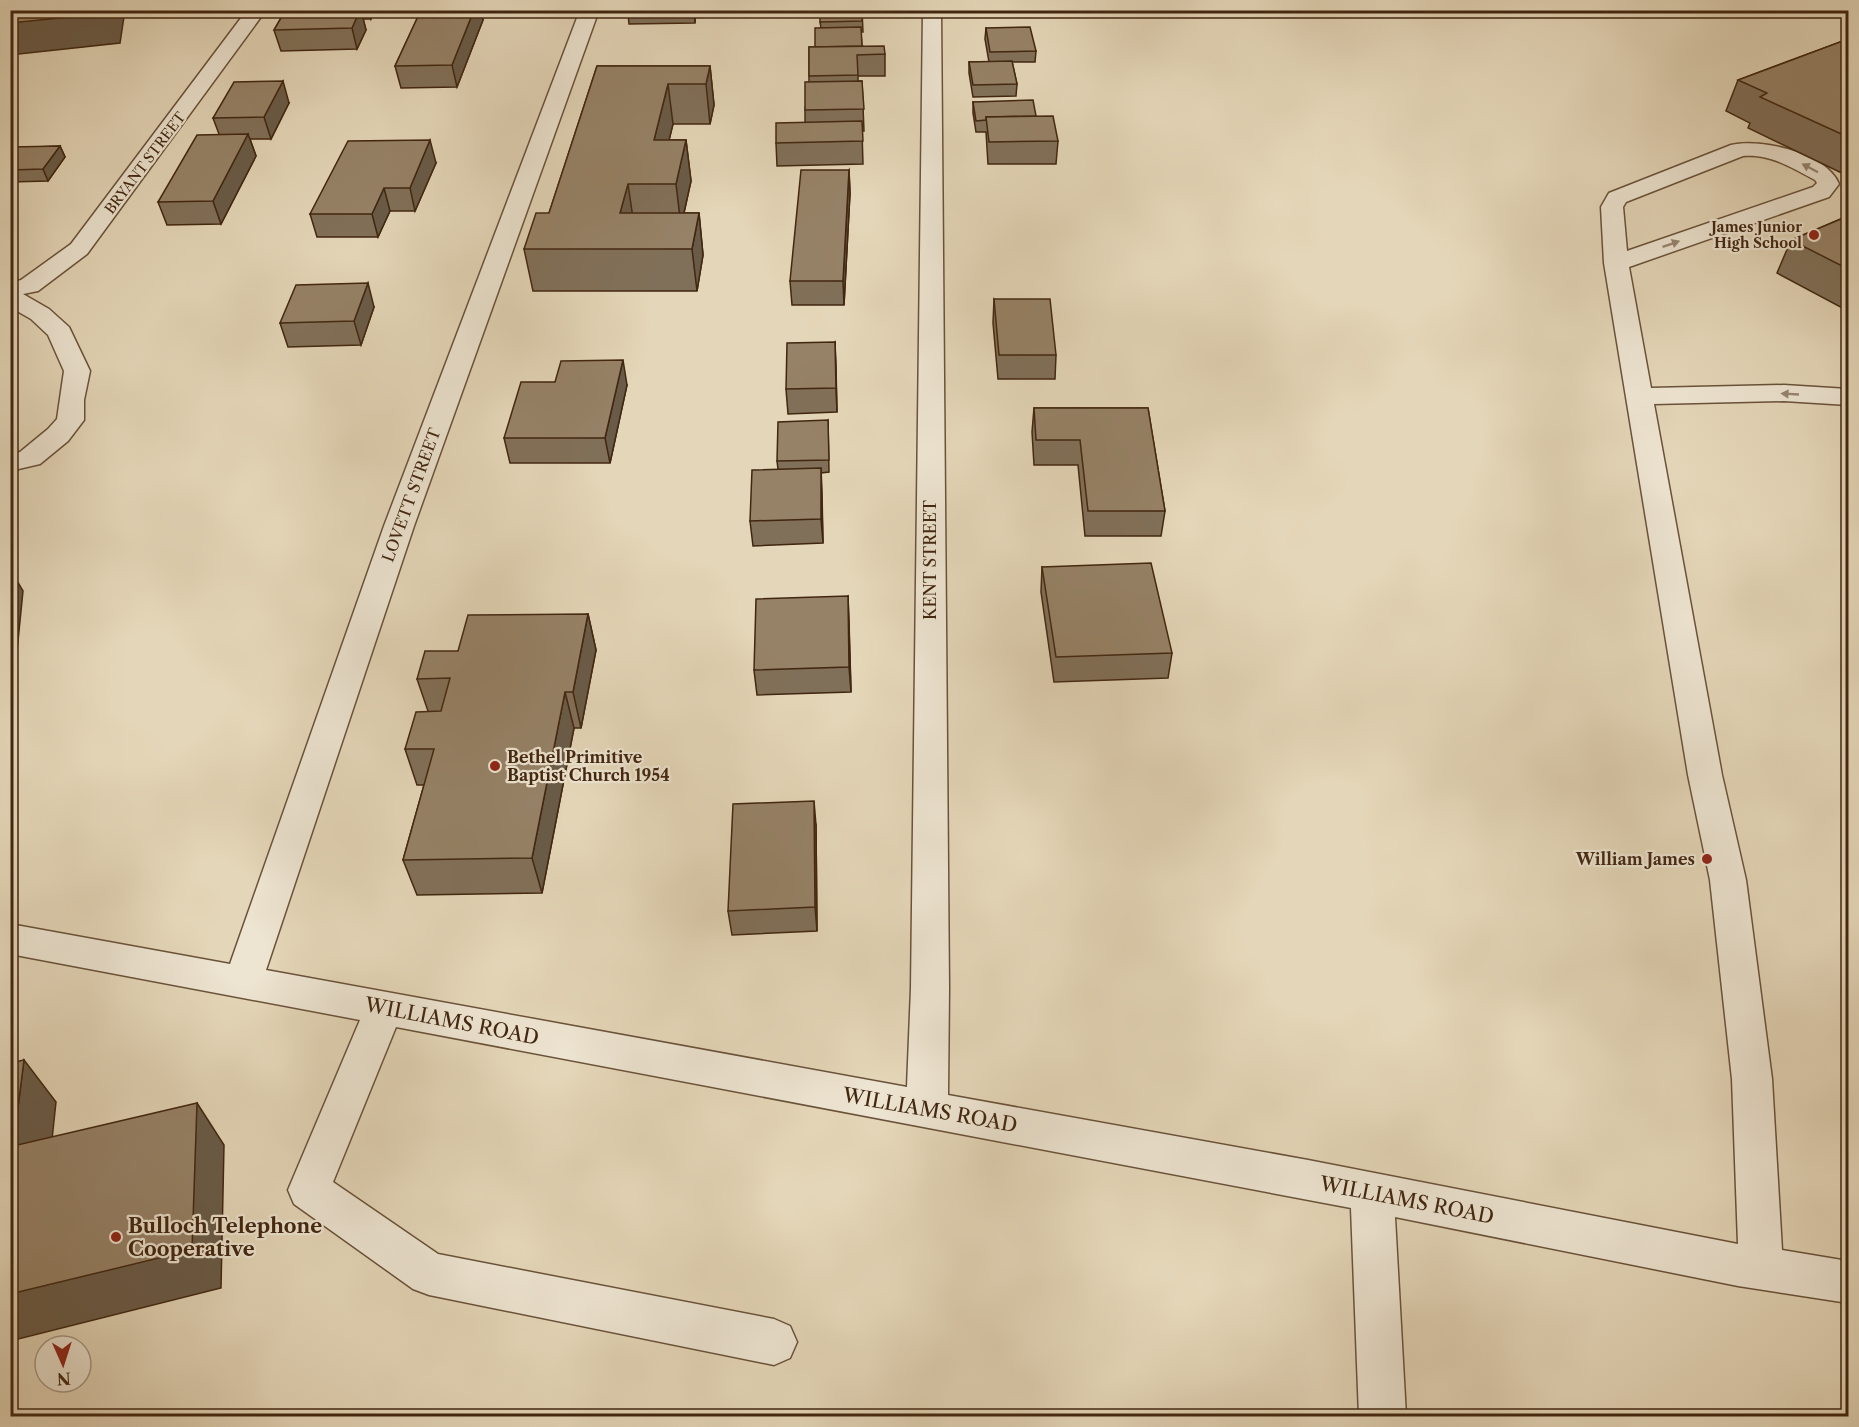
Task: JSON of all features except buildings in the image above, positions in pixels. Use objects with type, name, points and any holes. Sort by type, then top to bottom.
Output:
[{"type":"street","name":"BRYANT STREET","points":[[10,290],[29,286],[79,249],[258,10]]},
{"type":"street","name":"LOVETT STREET","points":[[243,982],[399,526],[590,10]]},
{"type":"street","name":"KENT STREET","points":[[927,1110],[930,988],[932,10]]},
{"type":"street","points":[[1616,263],[1821,192],[1828,184],[1825,176],[1775,150],[1756,148],[1739,150],[1617,198],[1612,207],[1616,263],[1705,775],[1728,880],[1752,1079],[1761,1269]]},
{"type":"street","points":[[10,297],[40,314],[60,332],[64,346],[77,371],[71,400],[70,420],[58,435],[30,458],[10,463]]},
{"type":"street","points":[[1640,396],[1784,393],[1848,397]]},
{"type":"street","name":"WILLIAMS ROAD","points":[[10,939],[1372,1193],[1761,1269],[1848,1282]]},
{"type":"street","points":[[384,1009],[309,1190],[429,1274],[774,1342]]},
{"type":"street","points":[[1372,1193],[1382,1416]]},
{"type":"place","name":"James Junior High School","points":[[1814,235]]},
{"type":"place","name":"Bethel Primitive Baptist Church 1954","points":[[495,766]]},
{"type":"place","name":"William James","points":[[1707,859]]},
{"type":"place","name":"Bulloch Telephone Cooperative","points":[[116,1237]]}]
